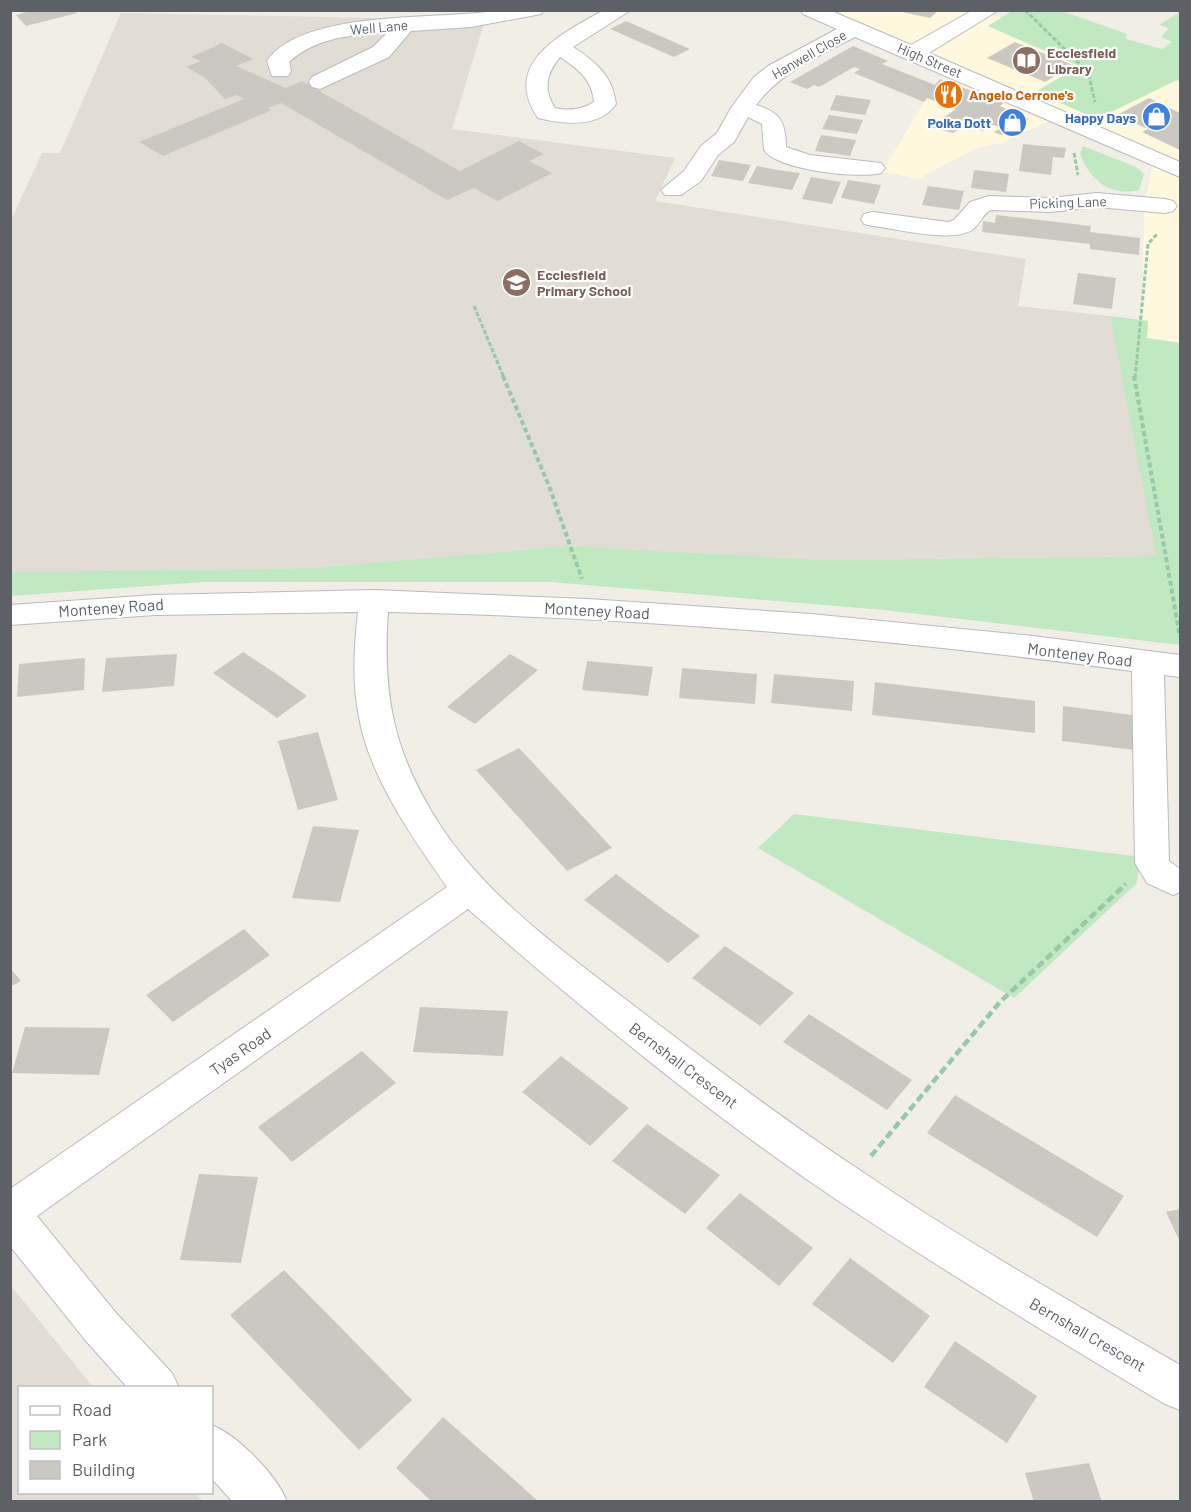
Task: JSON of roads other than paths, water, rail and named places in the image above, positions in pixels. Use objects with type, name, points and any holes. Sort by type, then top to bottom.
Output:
[{"type":"street","name":"Well Lane","points":[[280,71],[278,61],[284,52],[301,43],[353,29],[463,22],[534,10]]},
{"type":"street","points":[[558,47],[621,10]]},
{"type":"street","name":"High Street","points":[[810,10],[1099,133],[1180,170]]},
{"type":"street","points":[[913,53],[989,10]]},
{"type":"street","points":[[320,82],[381,52],[405,24]]},
{"type":"street","name":"Hanwell Close","points":[[673,189],[693,176],[709,151],[726,137],[751,94],[776,71],[855,28]]},
{"type":"street","points":[[742,108],[765,116],[772,122],[775,130],[775,150],[782,154],[795,159],[873,168]]},
{"type":"street","points":[[1175,215],[1166,189],[1180,170]]},
{"type":"street","name":"Picking Lane","points":[[873,219],[949,229],[963,225],[978,207],[989,203],[1050,205],[1078,200],[1175,215]]},
{"type":"street","name":"Monteney Road","points":[[10,615],[103,606],[235,601],[374,600],[585,609],[822,625],[1180,666]]},
{"type":"street","name":"Bernshall Crescent","points":[[374,600],[369,660],[375,718],[385,750],[392,769],[428,834],[469,890],[553,964],[688,1069],[847,1184],[1016,1292],[1180,1389]]},
{"type":"street","points":[[1148,662],[1163,872]]},
{"type":"street","name":"Tyas Road","points":[[10,1213],[469,890]]},
{"type":"street","points":[[10,1213],[101,1327],[155,1386]]},
{"type":"street","points":[[213,1448],[265,1502]]},
{"type":"place","name":"Ecclesfield Library","points":[[1026,60]]},
{"type":"place","name":"Angelo Cerrone's","points":[[948,94]]},
{"type":"place","name":"Happy Days","points":[[1157,117]]},
{"type":"place","name":"Polka Dott","points":[[1012,122]]},
{"type":"place","name":"Ecclesfield Primary School","points":[[516,282]]}]
